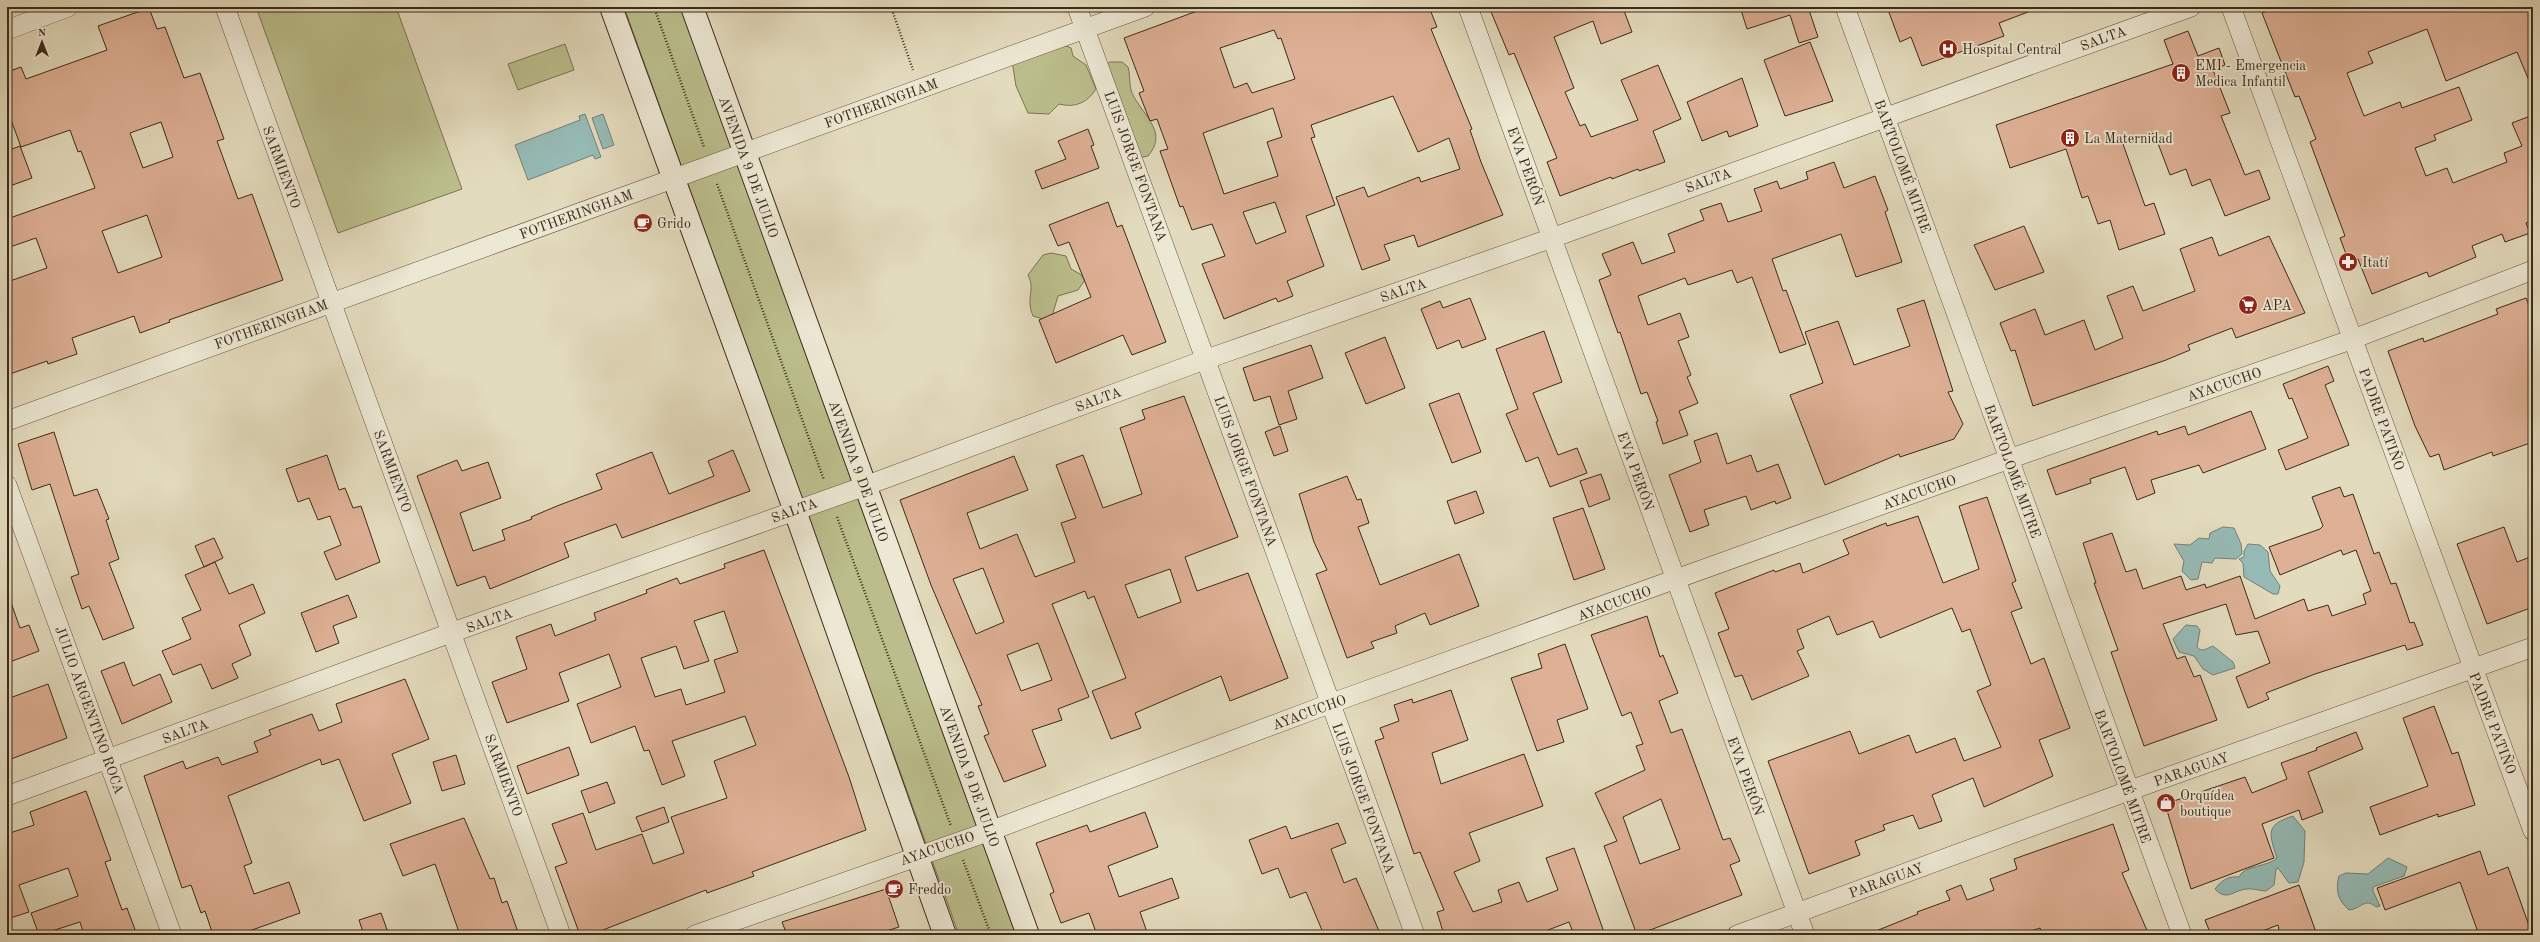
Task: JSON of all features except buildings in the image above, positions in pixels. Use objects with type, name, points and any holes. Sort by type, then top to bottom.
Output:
[{"type":"main road","points":[[611,7],[795,510],[945,935]]},
{"type":"main road","name":"AVENIDA 9 DE JULIO","points":[[692,7],[743,152],[1028,935]]},
{"type":"street","points":[[7,30],[68,7]]},
{"type":"street","name":"SARMIENTO","points":[[225,7],[330,302],[453,632],[561,935]]},
{"type":"street","name":"LUIS JORGE FONTANA","points":[[1077,7],[1207,359],[1329,704],[1415,935]]},
{"type":"street","name":"FOTHERINGHAM","points":[[7,421],[330,302],[673,179],[743,152],[920,90],[1146,7]]},
{"type":"street","name":"EVA PERÓN","points":[[1468,7],[1804,935]]},
{"type":"street","name":"BARTOLOMÉ MITRE","points":[[1845,7],[2128,791],[2182,935]]},
{"type":"street","name":"SALTA","points":[[7,796],[453,632],[830,497],[865,486],[1207,359],[1552,238],[1885,116],[2192,7]]},
{"type":"street","name":"PADRE PATIÑO","points":[[2231,7],[2533,831]]},
{"type":"street","name":"AYACUCHO","points":[[695,935],[916,855],[990,830],[1329,704],[1676,581],[2009,459],[2353,339],[2533,270]]},
{"type":"street","name":"JULIO ARGENTINO ROCA","points":[[7,485],[172,935]]},
{"type":"street","name":"PARAGUAY","points":[[1737,935],[2128,791],[2473,670],[2533,647]]},
{"type":"path","points":[[654,7],[830,497],[991,935]]},
{"type":"path","points":[[891,7],[920,90]]},
{"type":"green space","points":[[256,7],[396,7],[462,189],[338,233]]},
{"type":"green space","points":[[624,7],[681,7],[1016,935],[959,935]]},
{"type":"green space","points":[[565,44],[574,70],[518,90],[508,64]]},
{"type":"green space","points":[[1064,45],[1071,48],[1073,56],[1086,65],[1096,89],[1089,98],[1075,105],[1059,104],[1049,114],[1028,113],[1016,86],[1012,61]]},
{"type":"green space","points":[[1110,62],[1122,62],[1128,67],[1132,93],[1153,125],[1156,140],[1154,148],[1148,156],[1138,158],[1107,64]]},
{"type":"green space","points":[[1051,253],[1066,256],[1071,269],[1080,274],[1085,280],[1078,290],[1058,296],[1052,316],[1046,320],[1033,316],[1030,304],[1031,285],[1028,275],[1043,255]]},
{"type":"water","points":[[585,114],[601,157],[595,159],[593,155],[528,180],[515,145],[580,120],[579,116]]},
{"type":"water","points":[[603,114],[614,145],[603,149],[592,118]]},
{"type":"water","points":[[2223,527],[2234,528],[2241,544],[2242,554],[2236,559],[2215,558],[2212,563],[2202,562],[2198,579],[2191,580],[2182,571],[2184,561],[2174,544],[2190,545],[2199,538],[2209,539],[2210,533]]},
{"type":"water","points":[[2248,544],[2260,545],[2268,552],[2270,571],[2280,586],[2278,594],[2273,594],[2244,577],[2243,563],[2239,559],[2244,557],[2244,551]]},
{"type":"water","points":[[2186,625],[2197,626],[2200,630],[2197,647],[2199,649],[2205,650],[2213,646],[2233,662],[2235,668],[2213,675],[2203,669],[2194,656],[2179,652],[2173,639]]},
{"type":"water","points":[[2293,816],[2305,831],[2304,862],[2298,882],[2289,883],[2278,868],[2276,869],[2274,885],[2266,891],[2247,889],[2223,895],[2215,889],[2226,879],[2239,877],[2246,870],[2268,863],[2277,858],[2272,842],[2272,831],[2278,823]]},
{"type":"water","points":[[2388,858],[2407,867],[2404,876],[2373,887],[2373,891],[2380,906],[2376,907],[2372,904],[2366,903],[2349,910],[2342,903],[2338,895],[2337,886],[2339,876],[2346,873],[2368,874]]},
{"type":"place","name":"Hospital Central","points":[[1948,49]]},
{"type":"place","name":"EMI - Emergencia Medica Infantil","points":[[2181,73]]},
{"type":"place","name":"La Maternidad","points":[[2070,138]]},
{"type":"place","name":"Grido","points":[[643,223]]},
{"type":"place","name":"Itatí","points":[[2348,262]]},
{"type":"place","name":"APA","points":[[2248,305]]},
{"type":"place","name":"Orquídea boutique","points":[[2166,803]]},
{"type":"place","name":"Freddo","points":[[894,889]]}]
